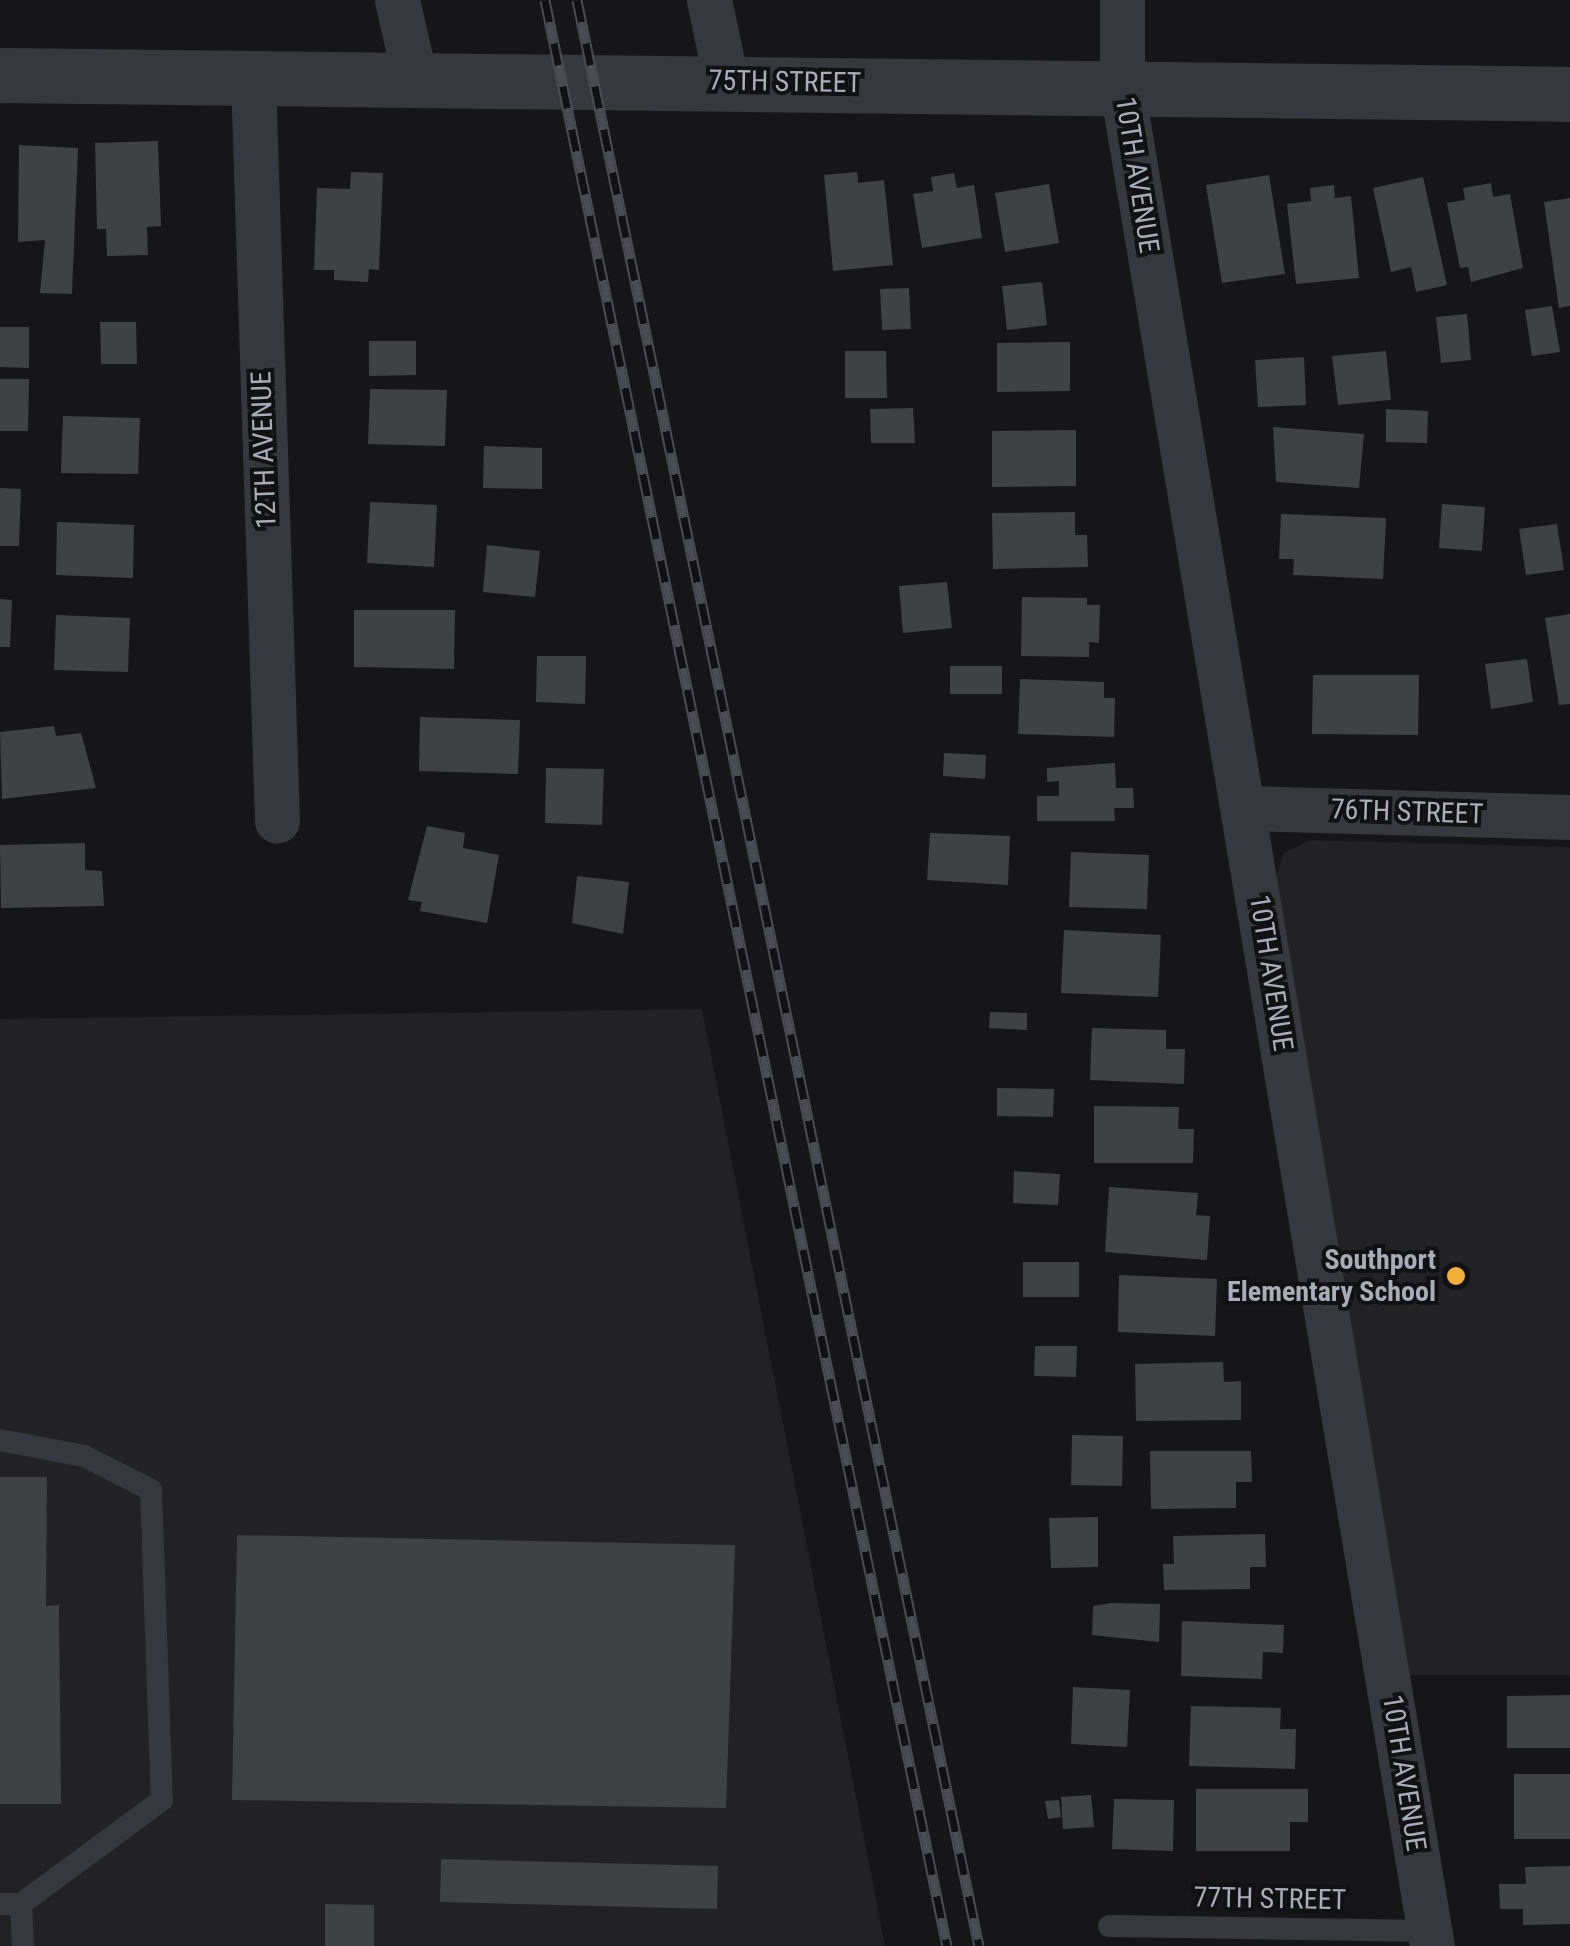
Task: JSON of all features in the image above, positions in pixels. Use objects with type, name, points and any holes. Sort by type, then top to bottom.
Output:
[{"type":"street","points":[[397,0],[416,83]]},
{"type":"street","points":[[709,0],[726,80]]},
{"type":"street","name":"10TH AVENUE","points":[[1122,0],[1122,88],[1431,1939]]},
{"type":"street","name":"75TH STREET","points":[[0,74],[416,83],[726,80],[1570,94]]},
{"type":"street","name":"12TH AVENUE","points":[[253,80],[277,821]]},
{"type":"street","name":"76TH STREET","points":[[1244,808],[1570,817]]},
{"type":"lane","points":[[0,1440],[84,1456],[151,1490],[162,1800],[11,1904],[23,1946]]},
{"type":"lane","name":"77TH STREET","points":[[1109,1926],[1431,1939]]},
{"type":"shaded area","name":"Southport Elementary School","points":[[1310,840],[1570,847],[1570,1675],[1406,1675],[1276,877],[1284,853]]},
{"type":"shaded area","points":[[702,1009],[885,1946],[0,1946],[0,1019]]},
{"type":"building","points":[[158,141],[161,226],[147,227],[148,255],[107,256],[106,229],[97,229],[95,143]]},
{"type":"building","points":[[19,145],[78,148],[72,294],[40,293],[45,240],[18,242]]},
{"type":"building","points":[[351,172],[383,173],[379,270],[369,269],[368,282],[334,280],[334,270],[314,270],[317,188],[350,189]]},
{"type":"building","points":[[857,172],[858,183],[884,180],[893,265],[833,271],[824,175]]},
{"type":"building","points":[[954,173],[957,188],[974,185],[982,238],[922,248],[913,194],[933,191],[931,177]]},
{"type":"building","points":[[1269,175],[1285,274],[1222,283],[1206,185]]},
{"type":"building","points":[[1423,177],[1447,285],[1416,292],[1411,267],[1391,272],[1373,188]]},
{"type":"building","points":[[1491,183],[1493,197],[1510,194],[1523,268],[1471,282],[1468,267],[1460,268],[1447,203],[1465,200],[1463,188]]},
{"type":"building","points":[[1049,184],[1059,243],[1005,252],[995,193]]},
{"type":"building","points":[[1334,185],[1335,198],[1351,196],[1359,278],[1296,284],[1287,204],[1311,201],[1310,188]]},
{"type":"building","points":[[1570,198],[1570,306],[1559,308],[1544,202]]},
{"type":"building","points":[[1042,282],[1047,325],[1007,330],[1002,286]]},
{"type":"building","points":[[909,288],[911,329],[882,330],[880,289]]},
{"type":"building","points":[[1552,306],[1560,352],[1532,356],[1525,310]]},
{"type":"building","points":[[1467,314],[1471,360],[1441,363],[1436,317]]},
{"type":"building","points":[[100,322],[136,322],[137,364],[101,364]]},
{"type":"building","points":[[0,327],[29,327],[29,368],[0,367]]},
{"type":"building","points":[[369,341],[416,341],[416,375],[369,376]]},
{"type":"building","points":[[1070,342],[1070,391],[997,392],[997,343]]},
{"type":"building","points":[[845,351],[886,351],[887,398],[845,398]]},
{"type":"building","points":[[1386,351],[1391,400],[1338,405],[1332,356]]},
{"type":"building","points":[[1304,357],[1306,405],[1258,407],[1255,360]]},
{"type":"building","points":[[0,379],[29,379],[28,431],[0,431]]},
{"type":"building","points":[[370,389],[447,390],[445,446],[368,444]]},
{"type":"building","points":[[913,408],[915,443],[871,443],[870,409]]},
{"type":"building","points":[[1386,409],[1428,411],[1427,443],[1386,442]]},
{"type":"building","points":[[63,416],[140,418],[138,474],[61,473]]},
{"type":"building","points":[[1273,427],[1364,434],[1359,488],[1276,482]]},
{"type":"building","points":[[1076,430],[1076,486],[992,487],[992,431]]},
{"type":"building","points":[[484,446],[542,448],[542,489],[483,488]]},
{"type":"building","points":[[0,488],[21,489],[19,546],[0,546]]},
{"type":"building","points":[[370,502],[437,505],[434,567],[367,563]]},
{"type":"building","points":[[1442,504],[1485,507],[1482,551],[1439,548]]},
{"type":"building","points":[[1075,512],[1075,535],[1087,535],[1088,567],[993,569],[992,513]]},
{"type":"building","points":[[1281,514],[1386,518],[1383,579],[1293,575],[1294,559],[1279,559]]},
{"type":"building","points":[[57,522],[134,525],[133,578],[56,575]]},
{"type":"building","points":[[1557,524],[1564,570],[1526,575],[1519,529]]},
{"type":"building","points":[[487,545],[540,551],[535,597],[483,592]]},
{"type":"building","points":[[947,582],[952,628],[903,633],[899,586]]},
{"type":"building","points":[[1022,597],[1087,598],[1087,605],[1100,605],[1099,643],[1089,642],[1089,657],[1021,656]]},
{"type":"building","points":[[0,599],[12,600],[10,647],[0,647]]},
{"type":"building","points":[[354,610],[455,610],[454,669],[354,667]]},
{"type":"building","points":[[1570,614],[1570,704],[1559,705],[1545,618]]},
{"type":"building","points":[[56,615],[130,618],[128,672],[54,670]]},
{"type":"building","points":[[537,656],[586,656],[585,704],[536,702]]},
{"type":"building","points":[[1527,659],[1533,702],[1491,709],[1485,664]]},
{"type":"building","points":[[950,666],[1002,666],[1002,694],[950,694]]},
{"type":"building","points":[[1313,675],[1419,675],[1418,735],[1312,734]]},
{"type":"building","points":[[1020,679],[1104,682],[1104,698],[1115,698],[1114,737],[1018,734]]},
{"type":"building","points":[[420,717],[520,720],[518,774],[419,771]]},
{"type":"building","points":[[54,726],[56,736],[81,733],[96,788],[2,799],[0,732]]},
{"type":"building","points":[[944,753],[986,755],[985,779],[943,776]]},
{"type":"building","points":[[1115,763],[1116,788],[1133,788],[1134,808],[1114,808],[1115,821],[1037,821],[1037,796],[1059,796],[1059,781],[1047,782],[1047,768]]},
{"type":"building","points":[[546,768],[604,769],[602,825],[545,823]]},
{"type":"building","points":[[427,826],[465,833],[463,848],[499,855],[487,923],[420,911],[422,902],[408,900]]},
{"type":"building","points":[[930,833],[1010,836],[1008,885],[927,880]]},
{"type":"building","points":[[85,843],[85,870],[102,871],[104,906],[1,908],[0,845]]},
{"type":"building","points":[[1071,852],[1149,855],[1147,909],[1069,907]]},
{"type":"building","points":[[577,876],[629,882],[623,934],[572,923]]},
{"type":"building","points":[[1064,930],[1161,935],[1158,997],[1061,993]]},
{"type":"building","points":[[990,1012],[1027,1013],[1027,1030],[989,1028]]},
{"type":"building","points":[[1092,1028],[1166,1030],[1166,1049],[1185,1049],[1184,1084],[1090,1080]]},
{"type":"building","points":[[997,1088],[1054,1089],[1053,1117],[997,1116]]},
{"type":"building","points":[[1094,1106],[1179,1107],[1178,1129],[1194,1129],[1193,1163],[1094,1163]]},
{"type":"building","points":[[1014,1171],[1060,1174],[1058,1205],[1013,1203]]},
{"type":"building","points":[[1109,1187],[1198,1193],[1196,1215],[1210,1216],[1207,1260],[1105,1252]]},
{"type":"building","points":[[1023,1262],[1079,1262],[1079,1297],[1023,1297]]},
{"type":"building","points":[[1119,1275],[1217,1279],[1215,1336],[1118,1332]]},
{"type":"building","points":[[1035,1346],[1077,1346],[1076,1377],[1034,1376]]},
{"type":"building","points":[[1223,1362],[1224,1382],[1241,1381],[1241,1420],[1136,1421],[1135,1364]]},
{"type":"building","points":[[1072,1435],[1123,1436],[1122,1486],[1071,1485]]},
{"type":"building","points":[[1150,1451],[1251,1451],[1252,1482],[1236,1482],[1236,1508],[1151,1509]]},
{"type":"building","points":[[0,1477],[47,1477],[46,1606],[59,1605],[61,1804],[0,1804]]},
{"type":"building","points":[[1098,1517],[1098,1567],[1051,1568],[1049,1518]]},
{"type":"building","points":[[1265,1534],[1266,1567],[1250,1567],[1250,1589],[1164,1590],[1163,1564],[1174,1564],[1173,1536]]},
{"type":"building","points":[[237,1535],[735,1545],[726,1808],[232,1800]]},
{"type":"building","points":[[1160,1604],[1159,1642],[1092,1635],[1093,1606]]},
{"type":"building","points":[[1182,1621],[1284,1625],[1283,1653],[1263,1652],[1262,1679],[1181,1676]]},
{"type":"building","points":[[1073,1687],[1130,1690],[1127,1747],[1071,1744]]},
{"type":"building","points":[[1570,1695],[1570,1748],[1507,1748],[1507,1696]]},
{"type":"building","points":[[1191,1706],[1281,1708],[1280,1729],[1296,1729],[1295,1769],[1189,1766]]},
{"type":"building","points":[[1514,1774],[1570,1774],[1570,1839],[1514,1839]]},
{"type":"building","points":[[1196,1789],[1308,1789],[1308,1822],[1290,1822],[1290,1851],[1196,1851]]},
{"type":"building","points":[[1091,1795],[1094,1827],[1063,1829],[1061,1797]]},
{"type":"building","points":[[1114,1799],[1174,1800],[1173,1851],[1112,1849]]},
{"type":"building","points":[[1059,1800],[1061,1817],[1048,1819],[1045,1801]]},
{"type":"building","points":[[441,1859],[718,1866],[717,1909],[440,1902]]},
{"type":"building","points":[[1570,1866],[1570,1924],[1523,1925],[1523,1909],[1500,1909],[1499,1884],[1526,1884],[1525,1867]]},
{"type":"building","points":[[325,1904],[374,1905],[374,1946],[325,1946]]},
{"type":"railway","points":[[545,0],[947,1946]]},
{"type":"railway","points":[[577,0],[979,1946]]},
{"type":"place","name":"Southport Elementary School","points":[[1456,1276]]}]
